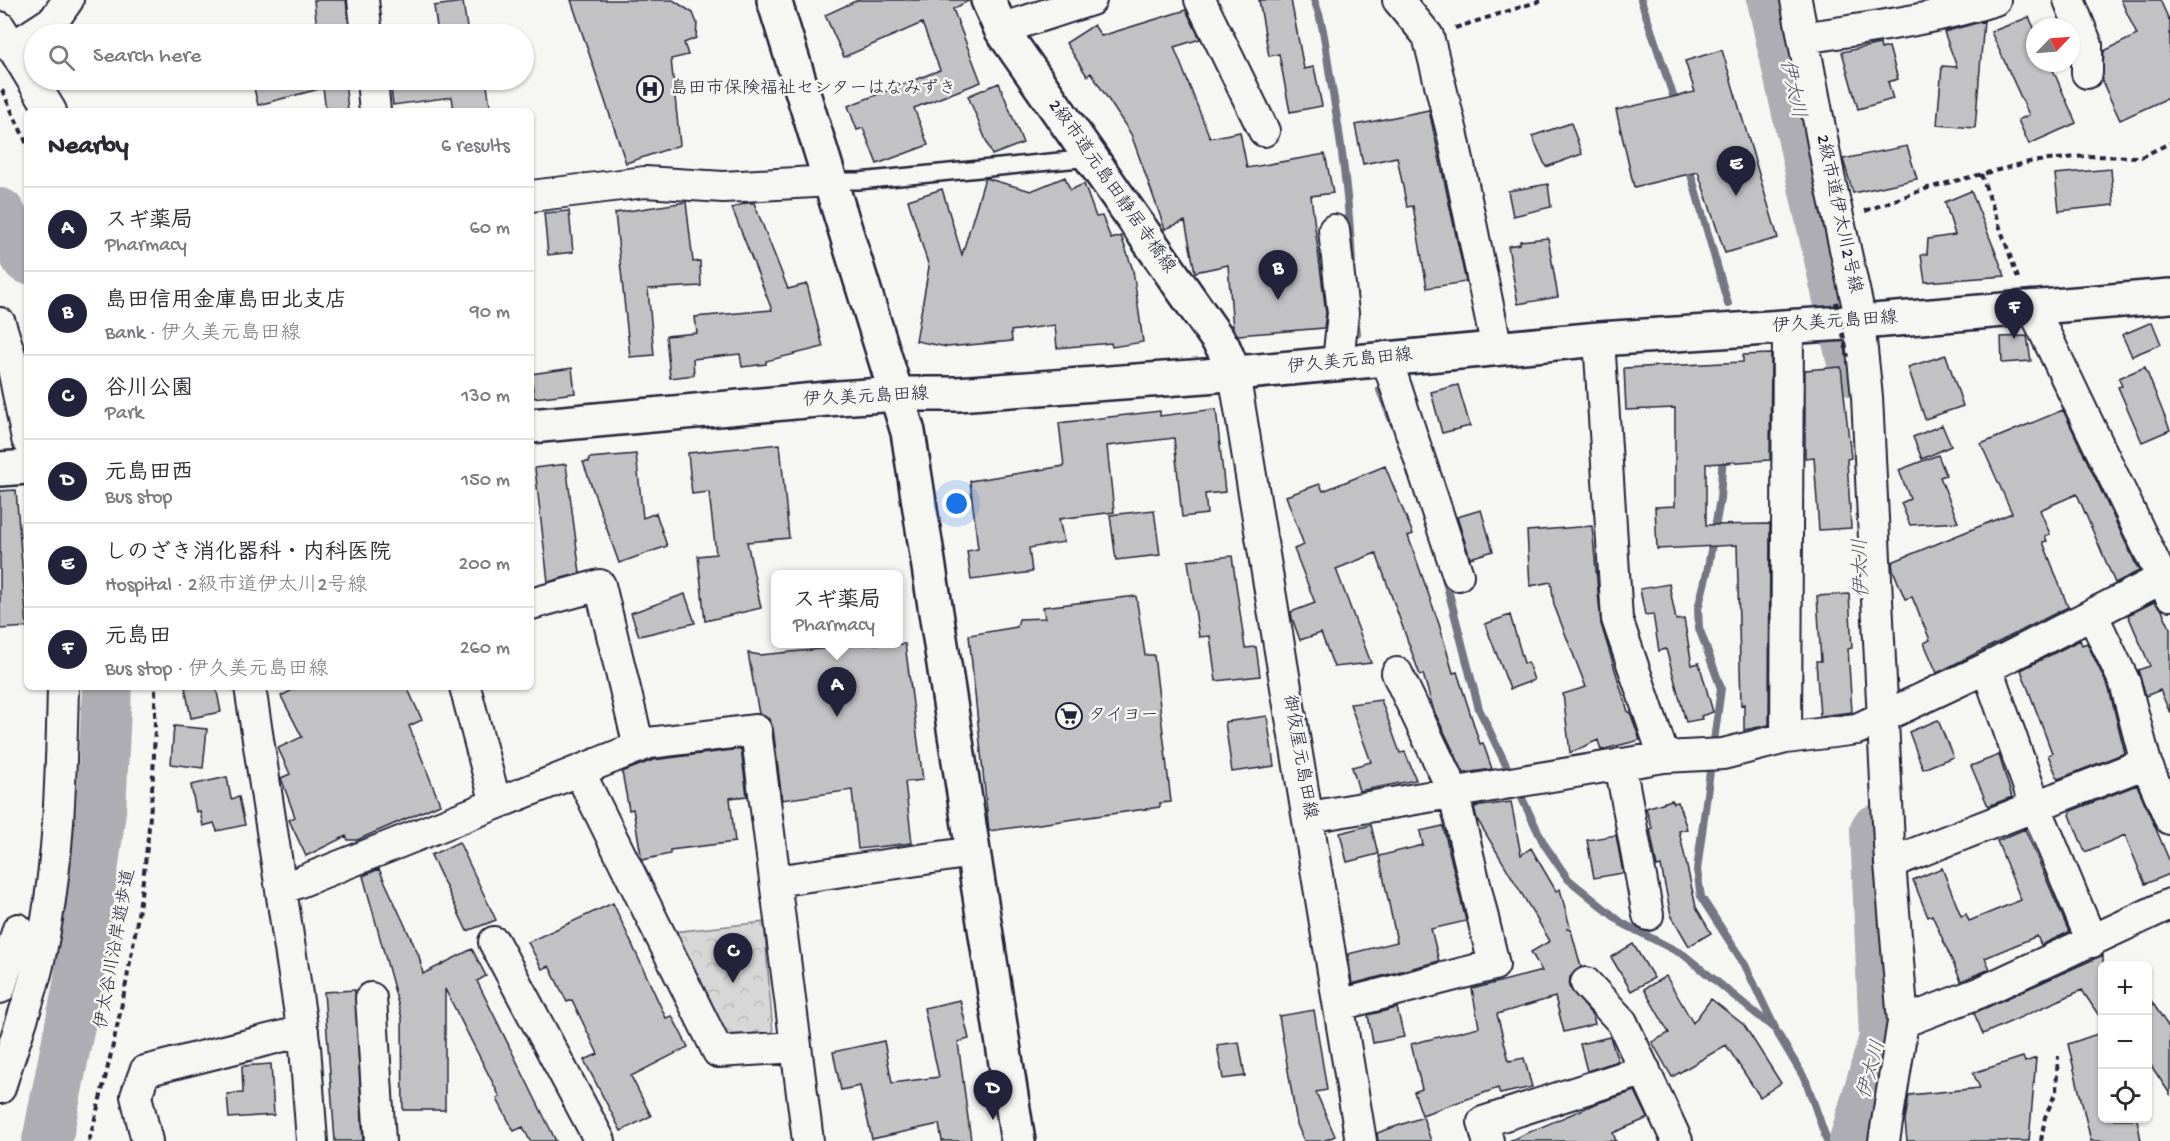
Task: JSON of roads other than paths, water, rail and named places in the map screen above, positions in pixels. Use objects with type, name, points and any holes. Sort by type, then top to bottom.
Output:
[{"type":"main road","points":[[774,0],[908,432],[1018,1141]]},
{"type":"main road","name":"2級市道元島田静居寺橋線","points":[[994,14],[1090,158],[1223,347],[1234,373]]},
{"type":"main road","name":"伊久美元島田線","points":[[534,426],[898,394],[957,394],[1234,373],[1386,357],[1599,339],[1788,327],[1844,318],[2033,308],[2170,296]]},
{"type":"main road","points":[[0,469],[24,467]]},
{"type":"street","points":[[43,24],[54,20],[68,0]]},
{"type":"street","points":[[363,0],[366,24]]},
{"type":"street","points":[[994,14],[1091,0]]},
{"type":"street","points":[[1200,0],[1264,131]]},
{"type":"street","points":[[1398,0],[1428,36],[1453,136],[1497,349]]},
{"type":"street","name":"2級市道伊太川2号線","points":[[1796,0],[1838,220],[1844,318],[1867,397],[1872,722],[1890,862],[1903,1022],[1884,1141]]},
{"type":"street","points":[[1803,38],[1961,11],[1995,0]]},
{"type":"street","points":[[2069,0],[2086,45],[2087,72]]},
{"type":"street","points":[[24,31],[6,37],[24,67]]},
{"type":"street","points":[[38,90],[49,108]]},
{"type":"street","points":[[373,90],[375,108]]},
{"type":"street","points":[[534,196],[645,182],[723,187],[832,181]]},
{"type":"street","points":[[1334,230],[1343,314],[1338,362]]},
{"type":"street","points":[[1309,817],[1664,757],[1713,754],[1872,722],[1987,668],[2092,614],[2168,583],[2033,308]]},
{"type":"street","points":[[0,323],[11,358],[24,424]]},
{"type":"street","points":[[1786,738],[1788,327]]},
{"type":"street","points":[[1599,339],[1617,619],[1664,757]]},
{"type":"street","points":[[1386,357],[1458,575]]},
{"type":"street","name":"御仮屋元島田線","points":[[1234,373],[1361,1141]]},
{"type":"street","points":[[534,603],[600,585],[639,747]]},
{"type":"street","points":[[2092,614],[2125,683],[2146,763],[2170,819]]},
{"type":"street","points":[[1987,668],[2035,805],[2092,942]]},
{"type":"street","points":[[1339,1005],[1494,965],[1453,791],[1397,673]]},
{"type":"street","points":[[0,1088],[38,966],[55,864],[61,774],[63,690]]},
{"type":"street","points":[[250,690],[303,1031],[312,1141]]},
{"type":"street","points":[[466,690],[496,804]]},
{"type":"street","points":[[282,889],[649,743],[756,730],[808,1141]]},
{"type":"street","points":[[1890,862],[2146,763]]},
{"type":"street","points":[[1620,764],[1648,915]]},
{"type":"street","points":[[579,771],[718,1052],[796,1047]]},
{"type":"street","points":[[775,881],[973,852]]},
{"type":"street","points":[[1903,1022],[1981,992],[2170,904]]},
{"type":"street","points":[[0,988],[18,929]]},
{"type":"street","points":[[494,942],[600,1141]]},
{"type":"street","points":[[1586,983],[1622,1022],[1677,1141]]},
{"type":"street","points":[[371,998],[380,1141]]},
{"type":"street","points":[[147,1141],[136,1096],[145,1071],[303,1031]]},
{"type":"street","points":[[1488,1141],[1483,1122],[1645,1070]]},
{"type":"lane","points":[[832,181],[859,181],[1090,158]]},
{"type":"waterway","points":[[1314,0],[1322,28],[1338,123],[1347,193],[1352,263]]},
{"type":"waterway","points":[[1641,0],[1677,107]]},
{"type":"waterway","name":"伊太川","points":[[1772,0],[1854,372]]},
{"type":"waterway","points":[[1688,164],[1728,304]]},
{"type":"waterway","points":[[0,213],[24,254]]},
{"type":"waterway","points":[[1355,318],[1357,333]]},
{"type":"waterway","points":[[1380,390],[1393,423]]},
{"type":"waterway","points":[[1723,454],[1720,499],[1698,609],[1699,628],[1721,688],[1697,870],[1701,897],[1745,965],[1775,1028]]},
{"type":"waterway","points":[[1444,574],[1479,709],[1544,844],[1568,879],[1622,923],[1684,955],[1775,1029],[1806,1081],[1827,1141]]},
{"type":"waterway","points":[[47,1141],[78,985],[101,811],[107,690]]},
{"type":"waterway","name":"伊太川","points":[[1854,1141],[1884,1038],[1875,830]]},
{"type":"place","name":"島田市保険福祉センターはなみずき","points":[[650,89]]},
{"type":"place","name":"しのざき消化器科・内科医院","points":[[1736,196]]},
{"type":"place","name":"島田信用金庫島田北支店","points":[[1278,300]]},
{"type":"place","name":"元島田","points":[[2014,339]]},
{"type":"place","name":"タイヨー","points":[[1069,716]]},
{"type":"place","name":"スギ薬局","points":[[837,717]]},
{"type":"place","name":"谷川公園","points":[[733,983]]},
{"type":"place","name":"元島田西","points":[[993,1120]]}]
